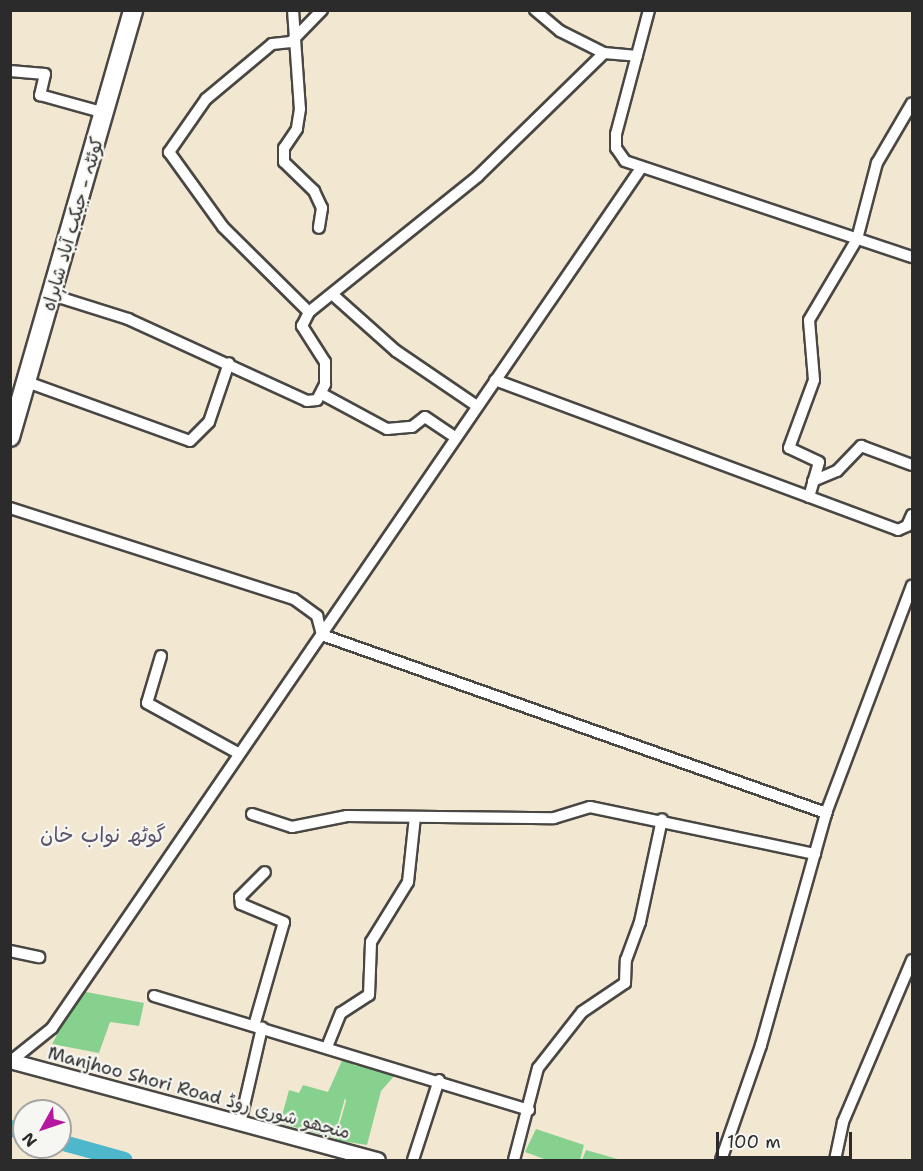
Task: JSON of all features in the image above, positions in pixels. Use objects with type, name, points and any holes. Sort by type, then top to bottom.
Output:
[{"type":"highway","name":"کوئٹہ - جیکب آباد شاہراہ","points":[[10,437],[133,10]]},
{"type":"street","points":[[293,10],[291,42],[300,109],[297,129],[284,148],[284,162],[314,190],[322,208],[319,228]]},
{"type":"street","points":[[309,312],[223,226],[169,152],[206,99],[272,44],[291,42],[322,10]]},
{"type":"street","points":[[535,10],[560,31],[604,53],[637,56]]},
{"type":"street","points":[[649,10],[616,148],[625,161],[912,257]]},
{"type":"street","points":[[322,394],[325,362],[302,326],[309,312],[478,176],[604,53]]},
{"type":"street","points":[[10,70],[45,74],[40,95],[105,113]]},
{"type":"street","points":[[809,497],[819,462],[789,448],[814,380],[809,320],[857,239],[877,163],[912,103]]},
{"type":"street","points":[[11,1061],[52,1028],[238,753],[322,635],[641,168]]},
{"type":"street","points":[[332,294],[396,351],[477,406]]},
{"type":"street","points":[[52,295],[128,319],[229,363],[307,401],[322,394]]},
{"type":"street","points":[[27,382],[190,441],[209,422],[229,363]]},
{"type":"street","points":[[495,380],[898,530],[907,526],[912,515]]},
{"type":"street","points":[[322,394],[387,429],[412,427],[425,417],[456,438]]},
{"type":"street","points":[[813,481],[837,471],[861,446],[912,465]]},
{"type":"street","points":[[10,508],[294,599],[317,616],[322,635]]},
{"type":"street","points":[[721,1161],[761,1045],[826,813],[912,586]]},
{"type":"street","points":[[322,635],[826,813]]},
{"type":"street","points":[[161,656],[147,703],[238,753]]},
{"type":"street","points":[[252,814],[292,827],[347,816],[554,818],[590,807],[662,819],[815,854]]},
{"type":"street","points":[[327,1047],[341,1013],[369,995],[371,942],[408,882],[415,817]]},
{"type":"street","points":[[514,1161],[538,1068],[582,1012],[625,983],[626,960],[640,922],[662,819]]},
{"type":"street","points":[[240,1123],[258,1027],[284,922],[241,904],[240,897],[265,872]]},
{"type":"street","points":[[10,951],[39,957]]},
{"type":"street","points":[[835,1161],[843,1122],[912,960]]},
{"type":"street","points":[[154,996],[439,1080],[529,1110]]},
{"type":"street","name":"Manjhoo Shori Road منجھو شوری روڈ","points":[[11,1061],[378,1161]]},
{"type":"street","points":[[413,1161],[439,1080]]},
{"type":"green space","points":[[81,991],[144,1003],[139,1026],[110,1022],[99,1053],[52,1044]]},
{"type":"green space","points":[[345,1054],[355,1066],[364,1063],[396,1074],[381,1091],[367,1145],[335,1140],[345,1098],[334,1138],[280,1123],[289,1090],[299,1093],[303,1085],[328,1092]]},
{"type":"green space","points":[[536,1129],[584,1145],[580,1160],[547,1160],[525,1152]]},
{"type":"green space","points":[[586,1150],[621,1160],[582,1160]]},
{"type":"waterway","points":[[72,1145],[125,1160]]},
{"type":"district","name":"گوٹھ نواب خان","points":[[103,835]]}]
